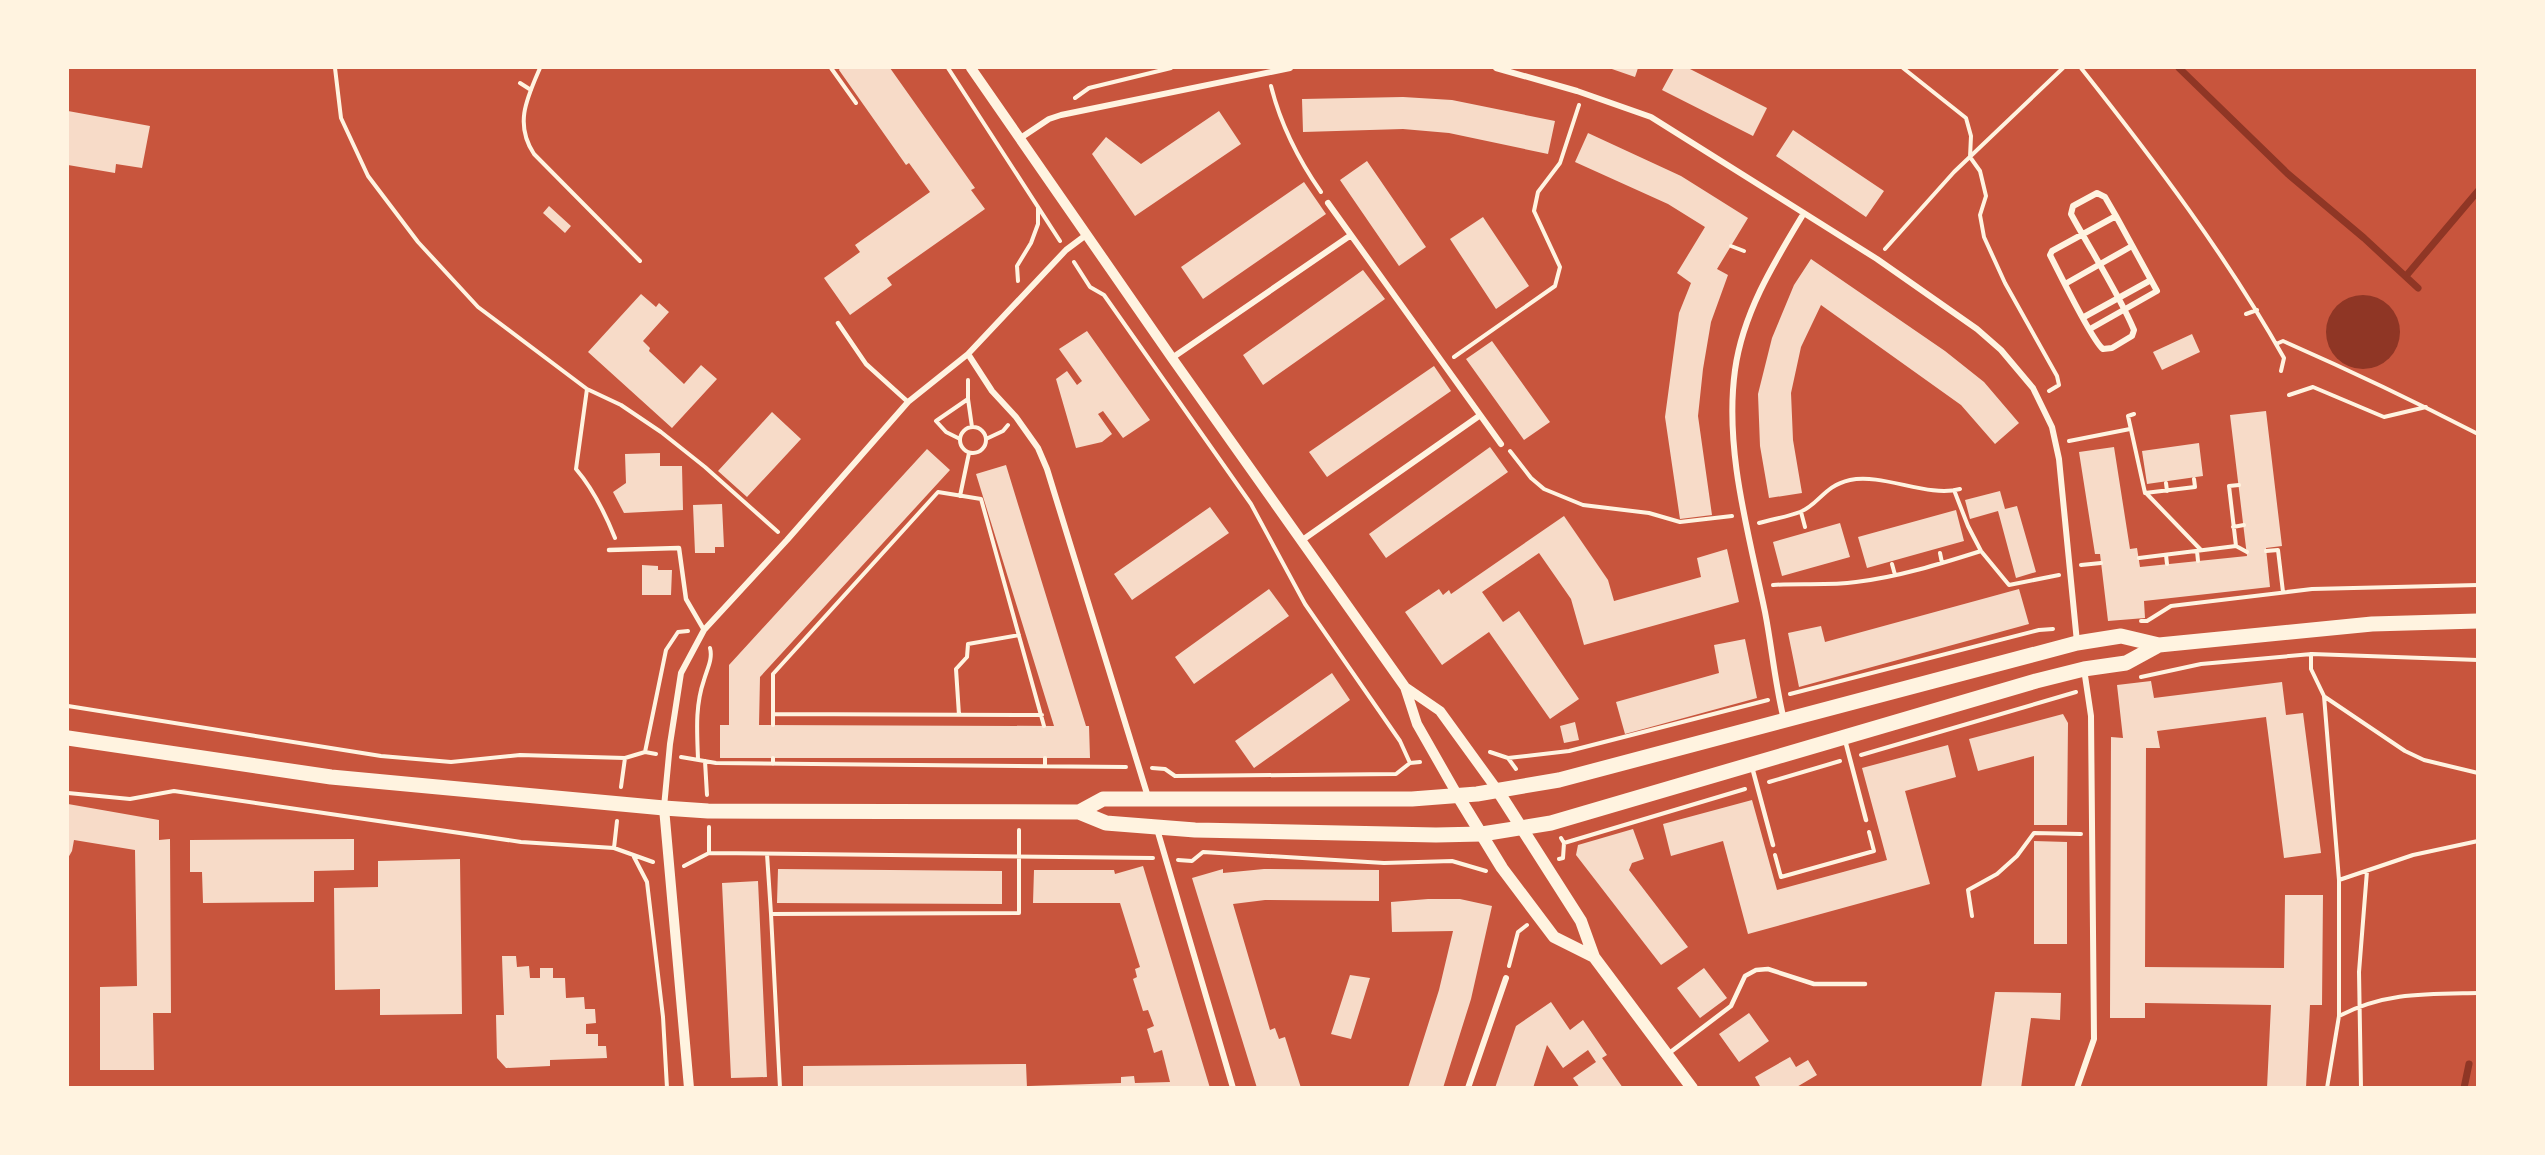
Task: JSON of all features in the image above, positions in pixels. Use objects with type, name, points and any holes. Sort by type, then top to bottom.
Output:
[{"type":"main road","points":[[1079,812],[1103,799],[1335,800],[1458,796],[1498,791],[1559,780],[2077,643],[2121,636],[2159,645],[2372,624],[2478,621]]},
{"type":"main road","points":[[68,738],[331,777],[708,811],[1079,812],[1106,823],[1156,827],[1401,835],[1482,834],[1523,830],[1551,824],[2036,681],[2084,669],[2126,663],[2159,645]]},
{"type":"main road","points":[[1498,791],[1581,921],[1594,957],[1692,1088]]},
{"type":"main road","points":[[1458,796],[1502,868],[1554,937],[1594,957]]},
{"type":"street","points":[[971,68],[1172,358],[1405,687],[1417,724],[1458,796]]},
{"type":"street","points":[[1019,139],[1049,119],[1061,115],[1290,68]]},
{"type":"street","points":[[1496,68],[1583,93],[1652,117],[1877,259],[1977,329],[2001,350],[2033,388],[2052,427],[2056,443],[2077,643]]},
{"type":"street","points":[[2090,329],[2124,310],[2157,291],[2116,216],[2105,197],[2097,193],[2073,206],[2071,214],[2082,235],[2098,265],[2124,310],[2134,330],[2132,336],[2112,348],[2103,349],[2090,329],[2049,255],[2052,251],[2082,235],[2116,216]]},
{"type":"street","points":[[1328,203],[1501,444]]},
{"type":"street","points":[[1784,720],[1744,513],[1732,413],[1735,368],[1747,323],[1766,276],[1804,213]]},
{"type":"street","points":[[689,1088],[664,808],[681,673],[704,630],[787,540],[908,402],[968,354],[1066,250],[1086,235]]},
{"type":"street","points":[[1172,358],[1351,235]]},
{"type":"street","points":[[2065,284],[2132,246]]},
{"type":"street","points":[[2084,317],[2151,280]]},
{"type":"street","points":[[968,354],[992,391],[1016,417],[1038,448],[1047,469],[1148,798]]},
{"type":"street","points":[[1301,541],[1479,416]]},
{"type":"street","points":[[2077,1088],[2094,1039],[2091,716],[2084,669]]},
{"type":"street","points":[[1405,687],[1440,711],[1498,791]]},
{"type":"street","points":[[1156,827],[1233,1088]]},
{"type":"street","points":[[1468,1088],[1506,978]]},
{"type":"lane","points":[[838,323],[866,364],[908,402]]},
{"type":"lane","points":[[609,550],[679,548],[686,599],[704,630]]},
{"type":"lane","points":[[1844,738],[1866,820]]},
{"type":"lane","points":[[1751,765],[1773,845]]},
{"type":"lane","points":[[1668,1054],[1731,1006],[1745,976],[1756,970],[1768,969],[1814,984],[1865,984]]},
{"type":"path","points":[[335,68],[341,118],[368,176],[418,242],[478,307],[587,389],[621,405],[661,432],[705,467],[787,540]]},
{"type":"path","points":[[540,68],[522,121],[524,140],[534,154],[640,261]]},
{"type":"path","points":[[831,68],[856,103]]},
{"type":"path","points":[[948,68],[1047,220]]},
{"type":"path","points":[[1074,99],[1089,88],[1171,68]]},
{"type":"path","points":[[1903,68],[1966,118],[1971,136],[1970,157],[1980,171],[1986,196],[1980,215],[1984,237],[2005,283],[2059,385],[2038,398]]},
{"type":"path","points":[[1909,68],[1912,73]]},
{"type":"path","points":[[1877,259],[1970,157],[2063,68]]},
{"type":"path","points":[[2081,68],[2158,165],[2257,310],[2284,358],[2281,371]]},
{"type":"path","points":[[1267,71],[1286,133],[1303,165],[1328,203]]},
{"type":"path","points":[[520,83],[531,90]]},
{"type":"path","points":[[1445,364],[1555,286],[1560,267],[1534,211],[1538,192],[1560,163],[1583,93]]},
{"type":"path","points":[[1020,299],[1017,266],[1031,243],[1038,224],[1038,207]]},
{"type":"path","points":[[1731,246],[1744,251]]},
{"type":"path","points":[[1084,278],[1090,287],[1104,295],[1251,504],[1305,604],[1400,741],[1410,763]]},
{"type":"path","points":[[2246,314],[2257,310]]},
{"type":"path","points":[[2276,344],[2283,341],[2426,407],[2478,434]]},
{"type":"path","points":[[968,354],[968,399],[972,427]]},
{"type":"path","points":[[2289,395],[2313,387],[2384,417],[2426,407]]},
{"type":"path","points":[[587,389],[576,469],[596,496],[619,550]]},
{"type":"path","points":[[960,439],[946,432],[936,421],[968,399]]},
{"type":"path","points":[[2134,414],[2128,416],[2145,493],[2199,550],[2198,561]]},
{"type":"path","points":[[986,439],[1003,431],[1016,417]]},
{"type":"path","points":[[972,427],[979,428],[986,439],[985,447],[978,453],[969,453],[962,448],[960,439],[964,430],[972,427]]},
{"type":"path","points":[[2083,438],[2130,429]]},
{"type":"path","points":[[1501,444],[1512,452],[1531,478],[1544,489],[1583,505],[1649,513],[1680,522],[1744,513]]},
{"type":"path","points":[[960,496],[969,453]]},
{"type":"path","points":[[2145,493],[2195,487],[2194,479]]},
{"type":"path","points":[[1747,526],[1801,512],[1815,502],[1828,488],[1851,480],[1960,489]]},
{"type":"path","points":[[2166,483],[2167,490]]},
{"type":"path","points":[[2236,546],[2229,486],[2239,485]]},
{"type":"path","points":[[1954,490],[1981,551],[2009,585],[2069,573]]},
{"type":"path","points":[[773,725],[773,674],[938,492],[981,499],[1044,726]]},
{"type":"path","points":[[1801,512],[1805,527]]},
{"type":"path","points":[[2234,526],[2244,525]]},
{"type":"path","points":[[2139,558],[2236,546],[2247,552]]},
{"type":"path","points":[[2266,551],[2278,550],[2283,592]]},
{"type":"path","points":[[1760,588],[1796,584],[1826,585],[1895,575],[1981,551]]},
{"type":"path","points":[[1940,553],[1942,563]]},
{"type":"path","points":[[2166,555],[2167,564]]},
{"type":"path","points":[[1892,564],[1895,575]]},
{"type":"path","points":[[959,715],[956,669],[967,657],[968,644],[1019,635]]},
{"type":"path","points":[[2133,678],[2201,664],[2312,654],[2478,660]]},
{"type":"path","points":[[2311,669],[2324,696],[2339,880],[2338,1016],[2327,1088]]},
{"type":"path","points":[[1543,862],[1563,858],[1564,843],[2088,688]]},
{"type":"path","points":[[2324,696],[2405,751],[2424,760],[2478,773]]},
{"type":"path","points":[[68,706],[381,756],[451,762],[520,755],[625,758],[645,752],[716,763],[1138,767],[1165,769],[1175,776],[1396,774],[1410,763],[1438,759]]},
{"type":"path","points":[[773,714],[1042,715]]},
{"type":"path","points":[[1473,754],[1494,752],[1508,758]]},
{"type":"path","points":[[773,758],[773,764]]},
{"type":"path","points":[[1044,766],[1045,758]]},
{"type":"path","points":[[68,793],[130,800],[174,791],[521,842],[614,848],[669,867],[686,866],[696,858],[709,853],[1192,861],[1203,852],[1384,863],[1452,861],[1484,872],[1502,868]]},
{"type":"path","points":[[771,914],[1019,913],[1018,811]]},
{"type":"path","points":[[1773,845],[1781,877],[1874,851],[1866,820]]},
{"type":"path","points":[[1972,916],[1968,890],[1997,874],[2017,856],[2034,833],[2093,834]]},
{"type":"path","points":[[2339,880],[2413,855],[2478,841]]},
{"type":"path","points":[[767,854],[780,1088]]},
{"type":"path","points":[[633,856],[647,882],[663,1017],[667,1088]]},
{"type":"path","points":[[2361,1088],[2359,972],[2367,871]]},
{"type":"path","points":[[1506,978],[1518,932],[1539,916]]},
{"type":"path","points":[[2338,1016],[2361,1004],[2403,994],[2478,993]]},
{"type":"shaded area","points":[[2363,295],[2377,298],[2389,306],[2397,318],[2400,332],[2397,346],[2389,358],[2377,366],[2363,369],[2349,366],[2337,358],[2329,346],[2326,332],[2329,318],[2337,306],[2349,298]]},
{"type":"building","points":[[840,68],[890,68],[975,188],[971,190],[985,209],[887,278],[892,285],[850,315],[824,278],[860,252],[855,245],[930,192],[909,163],[906,165],[839,70]]},
{"type":"building","points":[[1609,68],[1638,68],[1635,77]]},
{"type":"building","points":[[1674,68],[1688,68],[1767,108],[1753,136],[1662,90]]},
{"type":"building","points":[[1403,97],[1452,100],[1555,121],[1548,154],[1449,133],[1403,129],[1303,132],[1302,99]]},
{"type":"building","points":[[68,111],[150,126],[142,168],[116,164],[115,173],[68,165]]},
{"type":"building","points":[[1219,111],[1241,144],[1135,216],[1092,154],[1106,137],[1141,164]]},
{"type":"building","points":[[1793,130],[1884,191],[1866,217],[1776,156]]},
{"type":"building","points":[[1588,133],[1681,176],[1748,218],[1717,269],[1728,275],[1711,322],[1703,369],[1698,416],[1712,515],[1680,519],[1665,417],[1679,313],[1691,283],[1677,273],[1705,227],[1668,204],[1575,162]]},
{"type":"building","points":[[1367,161],[1426,247],[1399,266],[1340,180]]},
{"type":"building","points":[[1304,182],[1326,214],[1203,299],[1181,267]]},
{"type":"building","points":[[549,206],[571,226],[565,233],[543,213]]},
{"type":"building","points":[[1483,217],[1529,286],[1496,309],[1450,239]]},
{"type":"building","points":[[1811,259],[1945,351],[1984,382],[2019,423],[1995,444],[1961,405],[1821,305],[1801,347],[1791,393],[1793,440],[1802,493],[1769,498],[1760,446],[1758,394],[1772,338],[1794,285]]},
{"type":"building","points":[[1363,270],[1385,299],[1263,385],[1243,355]]},
{"type":"building","points":[[641,294],[656,307],[659,303],[669,312],[643,341],[650,348],[649,351],[684,384],[701,365],[717,379],[672,428],[588,352]]},
{"type":"building","points":[[1087,331],[1150,420],[1123,438],[1103,411],[1098,414],[1112,434],[1102,442],[1076,448],[1056,379],[1067,371],[1077,385],[1082,381],[1059,349]]},
{"type":"building","points":[[2192,334],[2200,352],[2162,370],[2153,352]]},
{"type":"building","points":[[1492,341],[1550,422],[1524,440],[1466,359]]},
{"type":"building","points":[[1434,366],[1451,391],[1327,477],[1309,452]]},
{"type":"building","points":[[2266,411],[2282,546],[2266,548],[2270,587],[2144,601],[2145,618],[2108,621],[2100,554],[2095,554],[2079,452],[2114,447],[2130,549],[2137,548],[2140,567],[2247,556],[2230,415]]},
{"type":"building","points":[[772,412],[801,439],[747,497],[718,471]]},
{"type":"building","points":[[2199,443],[2203,476],[2147,484],[2142,451]]},
{"type":"building","points":[[1490,447],[1508,472],[1386,558],[1369,534]]},
{"type":"building","points":[[927,449],[950,470],[760,677],[759,725],[1054,726],[976,474],[1006,465],[1086,726],[1089,726],[1090,758],[720,758],[720,725],[729,725],[729,665]]},
{"type":"building","points":[[660,453],[660,466],[682,466],[683,510],[624,513],[613,492],[626,483],[625,454]]},
{"type":"building","points":[[2000,491],[2005,509],[2017,506],[2036,572],[2016,578],[1998,511],[1970,519],[1965,500]]},
{"type":"building","points":[[722,504],[724,547],[715,547],[715,553],[695,553],[693,505]]},
{"type":"building","points":[[1210,507],[1229,533],[1132,600],[1114,574]]},
{"type":"building","points":[[1956,510],[1964,541],[1867,568],[1858,537]]},
{"type":"building","points":[[1564,516],[1608,580],[1614,601],[1701,577],[1697,558],[1727,549],[1739,602],[1584,645],[1571,599],[1539,553],[1482,592],[1503,622],[1519,611],[1579,699],[1550,719],[1489,632],[1442,665],[1405,612],[1439,589],[1443,595],[1449,590],[1451,594]]},
{"type":"building","points":[[1840,523],[1850,557],[1782,576],[1773,542]]},
{"type":"building","points":[[642,565],[658,566],[658,570],[672,570],[671,595],[642,595]]},
{"type":"building","points":[[1269,589],[1289,616],[1194,684],[1175,657]]},
{"type":"building","points":[[2019,589],[2029,624],[1799,687],[1788,633],[1821,626],[1825,642]]},
{"type":"building","points":[[1745,639],[1757,698],[1625,734],[1616,702],[1719,673],[1714,645]]},
{"type":"building","points":[[1332,673],[1350,700],[1254,768],[1235,741]]},
{"type":"building","points":[[2151,681],[2154,698],[2282,682],[2286,715],[2303,713],[2321,853],[2284,858],[2266,717],[2157,731],[2160,748],[2146,748],[2145,967],[2284,968],[2285,895],[2323,895],[2322,1005],[2310,1005],[2306,1088],[2267,1088],[2271,1005],[2145,1003],[2145,1018],[2110,1018],[2111,737],[2123,738],[2117,685]]},
{"type":"building","points":[[2063,714],[2068,723],[2067,825],[2034,825],[2034,756],[1978,771],[1969,739]]},
{"type":"building","points":[[1575,722],[1579,740],[1564,743],[1560,726]]},
{"type":"building","points":[[1948,745],[1956,777],[1905,791],[1930,884],[1748,934],[1723,841],[1671,856],[1663,824],[1752,800],[1777,890],[1887,860],[1862,768]]},
{"type":"building","points":[[68,804],[159,820],[159,840],[170,839],[171,1013],[153,1013],[154,1070],[100,1070],[100,987],[137,986],[135,850],[74,840],[68,858]]},
{"type":"building","points":[[1633,829],[1644,859],[1632,863],[1629,870],[1688,947],[1661,965],[1576,855],[1578,845]]},
{"type":"building","points":[[354,839],[354,870],[314,871],[314,902],[203,903],[202,872],[190,872],[190,840]]},
{"type":"building","points":[[2034,841],[2067,842],[2067,944],[2034,944]]},
{"type":"building","points":[[460,859],[462,1014],[380,1015],[380,989],[335,990],[334,888],[378,887],[378,861]]},
{"type":"building","points":[[1143,866],[1210,1088],[1029,1088],[1029,1086],[1121,1083],[1121,1077],[1134,1076],[1135,1083],[1170,1082],[1162,1050],[1154,1053],[1147,1029],[1154,1026],[1148,1010],[1143,1011],[1133,979],[1137,977],[1135,969],[1140,967],[1120,903],[1033,903],[1034,870],[1114,870],[1115,874]]},
{"type":"building","points":[[778,869],[1002,871],[1002,904],[777,903]]},
{"type":"building","points":[[1223,869],[1223,873],[1264,869],[1379,870],[1379,901],[1265,900],[1233,904],[1270,1030],[1275,1028],[1279,1039],[1285,1037],[1301,1088],[1257,1088],[1192,878]]},
{"type":"building","points":[[758,881],[767,1077],[731,1078],[722,883]]},
{"type":"building","points":[[1460,899],[1492,906],[1471,999],[1443,1088],[1408,1088],[1439,990],[1453,931],[1392,932],[1391,902]]},
{"type":"building","points":[[502,956],[516,956],[517,967],[529,966],[530,978],[540,978],[540,968],[553,968],[553,978],[565,978],[566,998],[584,997],[585,1009],[595,1009],[596,1023],[586,1024],[586,1034],[598,1034],[598,1046],[606,1046],[607,1058],[550,1060],[550,1066],[506,1068],[497,1058],[496,1015],[504,1015]]},
{"type":"building","points":[[1704,968],[1727,998],[1700,1018],[1677,988]]},
{"type":"building","points":[[1350,975],[1370,978],[1351,1039],[1331,1034]]},
{"type":"building","points":[[1995,992],[2061,993],[2060,1020],[2031,1018],[2021,1088],[1981,1088]]},
{"type":"building","points":[[1551,1002],[1570,1030],[1583,1020],[1607,1055],[1602,1058],[1623,1088],[1580,1088],[1573,1078],[1596,1062],[1588,1050],[1563,1068],[1547,1045],[1533,1088],[1495,1088],[1516,1026]]},
{"type":"building","points":[[1749,1013],[1769,1041],[1739,1062],[1719,1034]]},
{"type":"building","points":[[1790,1057],[1796,1067],[1808,1060],[1817,1075],[1795,1088],[1761,1088],[1755,1077]]},
{"type":"building","points":[[1026,1064],[1027,1088],[803,1088],[803,1066]]},
{"type":"waterway","points":[[2179,68],[2288,174],[2364,238],[2418,288]]},
{"type":"waterway","points":[[2406,276],[2478,191]]},
{"type":"waterway","points":[[2464,1088],[2469,1064]]}]
